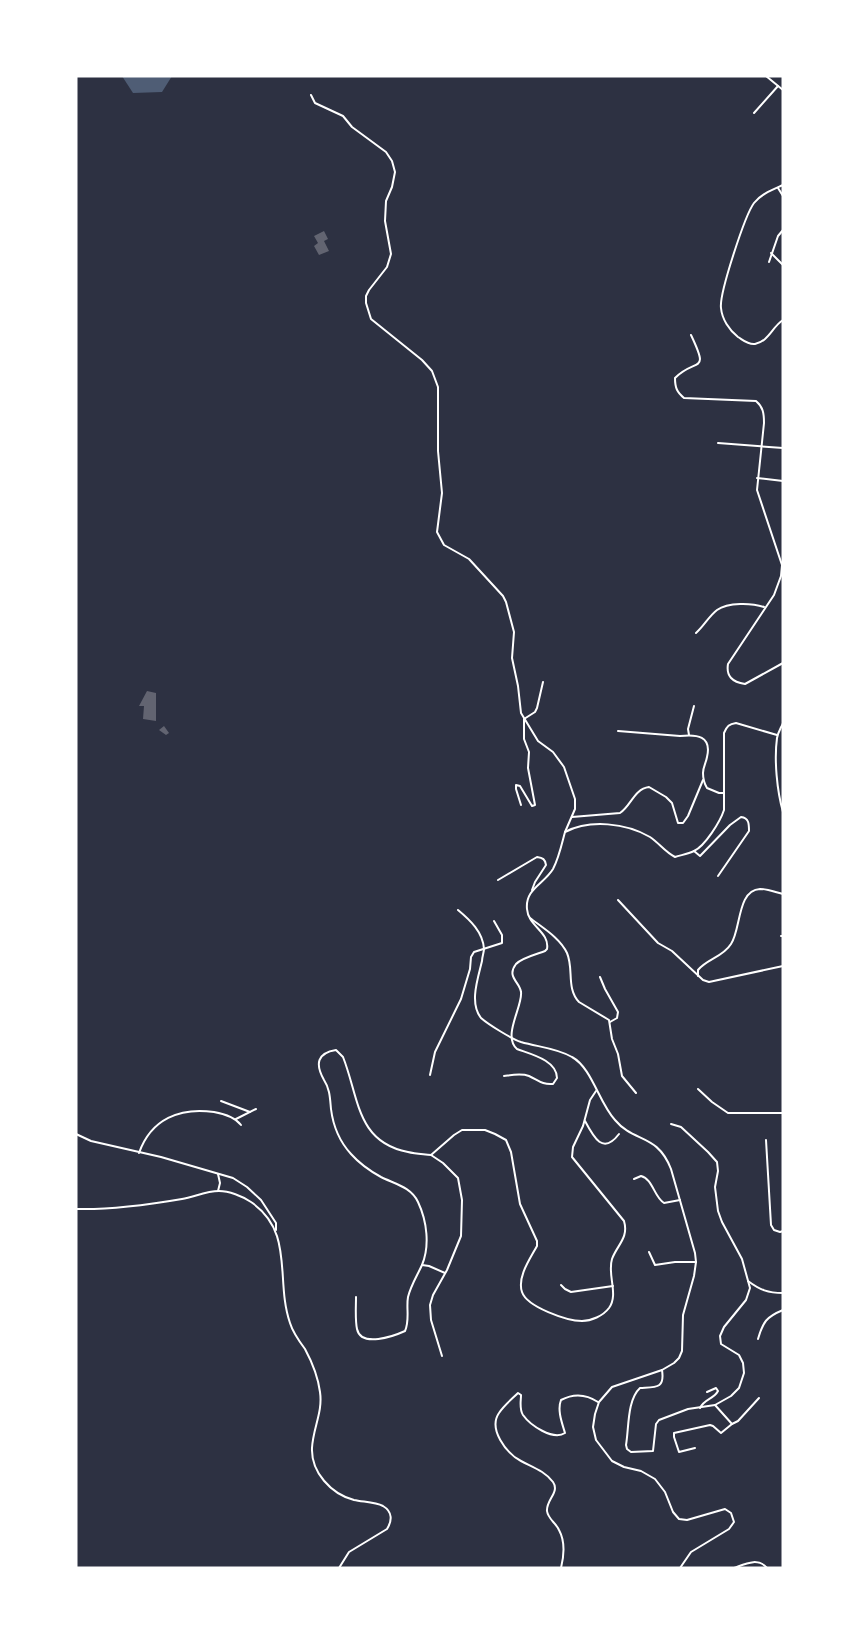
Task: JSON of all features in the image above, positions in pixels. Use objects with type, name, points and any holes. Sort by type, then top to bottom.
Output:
[{"type":"street","points":[[766,76],[783,90]]},
{"type":"street","points":[[754,113],[778,86]]},
{"type":"street","points":[[311,95],[315,103],[343,116],[352,127],[386,152],[392,161],[395,172],[386,201],[385,221],[391,254],[387,267],[369,290],[366,296],[366,303],[371,318],[432,370],[438,387],[438,451],[442,493],[436,532],[444,545],[469,559],[494,585],[506,602],[514,632],[512,658],[521,713],[538,741],[553,752],[564,767],[575,799],[575,809],[565,832],[554,867],[547,878],[532,890]]},
{"type":"street","points":[[783,186],[760,196],[752,205],[732,259],[721,296],[720,306],[728,327],[746,343],[754,344],[764,340],[783,320]]},
{"type":"street","points":[[778,188],[782,194]]},
{"type":"street","points":[[769,262],[778,236],[783,230]]},
{"type":"street","points":[[771,252],[783,265]]},
{"type":"street","points":[[691,335],[700,355],[700,361],[697,366],[675,378],[675,386],[678,393],[684,398],[756,402],[761,405],[764,413],[757,490],[782,565],[781,576],[774,595],[728,664],[727,671],[731,679],[745,684],[783,663]]},
{"type":"street","points":[[718,443],[783,448]]},
{"type":"street","points":[[758,478],[783,481]]},
{"type":"street","points":[[696,633],[716,611],[725,606],[757,604],[765,607]]},
{"type":"street","points":[[521,804],[516,785],[520,786],[532,806],[535,805],[528,768],[529,752],[524,739],[523,726],[524,719],[535,712],[537,708],[543,682]]},
{"type":"street","points":[[689,735],[688,729],[694,706]]},
{"type":"street","points":[[565,832],[588,824],[617,826],[631,829],[650,837],[675,857],[694,851],[701,845],[721,818],[724,810],[724,733],[726,727],[729,724],[736,723],[777,735]]},
{"type":"street","points":[[783,723],[777,735],[776,764],[783,812]]},
{"type":"street","points":[[572,817],[620,813],[642,789],[649,787],[672,803],[678,823],[682,823],[688,816],[703,780],[703,770],[708,751],[705,740],[700,736],[618,731]]},
{"type":"street","points":[[703,780],[707,788],[724,793]]},
{"type":"street","points":[[694,851],[700,856],[730,825],[741,818],[749,823],[749,831],[718,876]]},
{"type":"street","points":[[498,880],[537,857],[545,860],[546,865],[527,899],[528,917],[546,938],[548,944],[545,951],[522,959],[516,964],[512,972],[522,994],[513,1021],[512,1037],[514,1047],[547,1062],[555,1069],[557,1078],[552,1084],[544,1084],[524,1075],[504,1076]]},
{"type":"street","points":[[698,976],[698,970],[703,964],[720,955],[731,944],[736,934],[743,904],[752,892],[758,889],[783,894]]},
{"type":"street","points":[[618,900],[658,943],[672,951],[698,976],[709,982],[783,966]]},
{"type":"street","points":[[458,910],[473,923],[480,934],[484,949],[476,989],[475,1001],[478,1014],[486,1023],[520,1041],[549,1048],[573,1057],[580,1063],[588,1075],[615,1121],[629,1132],[650,1141],[667,1158],[696,1262],[683,1316],[682,1351],[680,1358],[662,1370],[612,1387],[599,1402],[594,1414],[593,1426],[596,1440],[612,1460],[624,1467],[641,1471],[655,1479],[666,1492],[673,1512],[679,1519],[687,1520],[725,1509],[733,1517],[734,1522],[729,1529],[691,1552],[680,1568]]},
{"type":"street","points":[[528,917],[562,945],[568,956],[571,982],[579,1002],[608,1018],[622,1076],[636,1093]]},
{"type":"street","points":[[430,1075],[435,1052],[461,1000],[470,969],[471,957],[474,952],[502,943],[502,935],[494,921]]},
{"type":"street","points":[[600,977],[618,1012],[617,1018],[610,1022]]},
{"type":"street","points":[[356,1297],[357,1330],[361,1336],[368,1339],[379,1339],[405,1330],[408,1324],[407,1303],[410,1288],[426,1254],[427,1228],[418,1202],[412,1193],[401,1185],[381,1177],[362,1164],[342,1142],[336,1130],[327,1086],[319,1073],[318,1066],[321,1057],[328,1052],[336,1050],[343,1057],[364,1123],[380,1141],[407,1152],[431,1155],[443,1163],[458,1178],[462,1200],[461,1236],[430,1305],[442,1356]]},
{"type":"street","points":[[698,1089],[728,1113],[783,1113]]},
{"type":"street","points":[[431,1155],[462,1130],[485,1130],[506,1140],[511,1152],[520,1204],[537,1241],[537,1246],[521,1282],[522,1292],[526,1299],[536,1307],[574,1320],[582,1321],[599,1316],[609,1308],[613,1286],[612,1258],[626,1234],[626,1228],[624,1221],[572,1157],[572,1147],[585,1121],[590,1100],[596,1091]]},
{"type":"street","points":[[221,1100],[250,1112]]},
{"type":"street","points":[[236,1119],[256,1109]]},
{"type":"street","points":[[139,1152],[148,1133],[157,1124],[181,1112],[195,1110],[223,1114],[236,1119],[241,1125]]},
{"type":"street","points":[[585,1121],[592,1136],[600,1142],[612,1143],[619,1134]]},
{"type":"street","points":[[662,1370],[664,1379],[658,1387],[640,1388],[634,1395],[631,1403],[626,1445],[627,1450],[631,1452],[653,1451],[656,1424],[659,1420],[682,1412],[715,1405],[731,1396],[739,1388],[744,1373],[743,1363],[739,1355],[726,1348],[721,1344],[720,1340],[724,1327],[750,1293],[742,1259],[718,1211],[715,1187],[718,1171],[717,1162],[681,1127],[671,1124]]},
{"type":"street","points":[[76,1134],[92,1141],[233,1178],[253,1192],[276,1223],[288,1319],[294,1334],[310,1360],[320,1388],[320,1412],[312,1448],[316,1468],[323,1480],[338,1493],[354,1500],[379,1504],[386,1508],[390,1515],[390,1524],[387,1529],[349,1552],[339,1568]]},
{"type":"street","points":[[766,1140],[771,1225],[774,1230],[783,1231]]},
{"type":"street","points":[[218,1174],[220,1180],[218,1191]]},
{"type":"street","points":[[634,1179],[641,1176],[648,1179],[658,1199],[664,1203],[680,1200]]},
{"type":"street","points":[[76,1209],[99,1210],[130,1207],[218,1191],[239,1196],[252,1203],[264,1213],[277,1233]]},
{"type":"street","points":[[649,1252],[655,1265],[675,1262],[696,1262]]},
{"type":"street","points":[[422,1265],[445,1273]]},
{"type":"street","points":[[748,1281],[766,1292],[783,1293]]},
{"type":"street","points":[[561,1285],[571,1292],[613,1286]]},
{"type":"street","points":[[758,1339],[762,1326],[768,1318],[783,1310]]},
{"type":"street","points":[[700,1408],[703,1402],[717,1393],[717,1389],[714,1388],[707,1392]]},
{"type":"street","points":[[561,1568],[564,1558],[563,1541],[559,1529],[549,1517],[547,1509],[553,1495],[554,1485],[552,1481],[537,1469],[512,1455],[502,1442],[495,1424],[498,1413],[518,1393],[521,1394],[520,1406],[523,1415],[536,1426],[556,1436],[565,1433],[559,1408],[561,1400],[571,1396],[585,1395],[599,1402]]},
{"type":"street","points":[[695,1448],[679,1452],[674,1433],[710,1425],[721,1433],[738,1421],[759,1398]]},
{"type":"street","points":[[715,1405],[732,1424]]},
{"type":"street","points":[[734,1568],[755,1562],[764,1564],[767,1568]]},
{"type":"water","points":[[122,76],[172,76],[162,92],[133,93]]},
{"type":"building","points":[[324,231],[328,239],[324,241],[329,251],[319,255],[314,246],[318,243],[314,236]]},
{"type":"building","points":[[147,691],[156,693],[156,721],[143,719],[144,706],[139,706]]},
{"type":"building","points":[[164,726],[169,733],[166,735],[159,730]]}]
